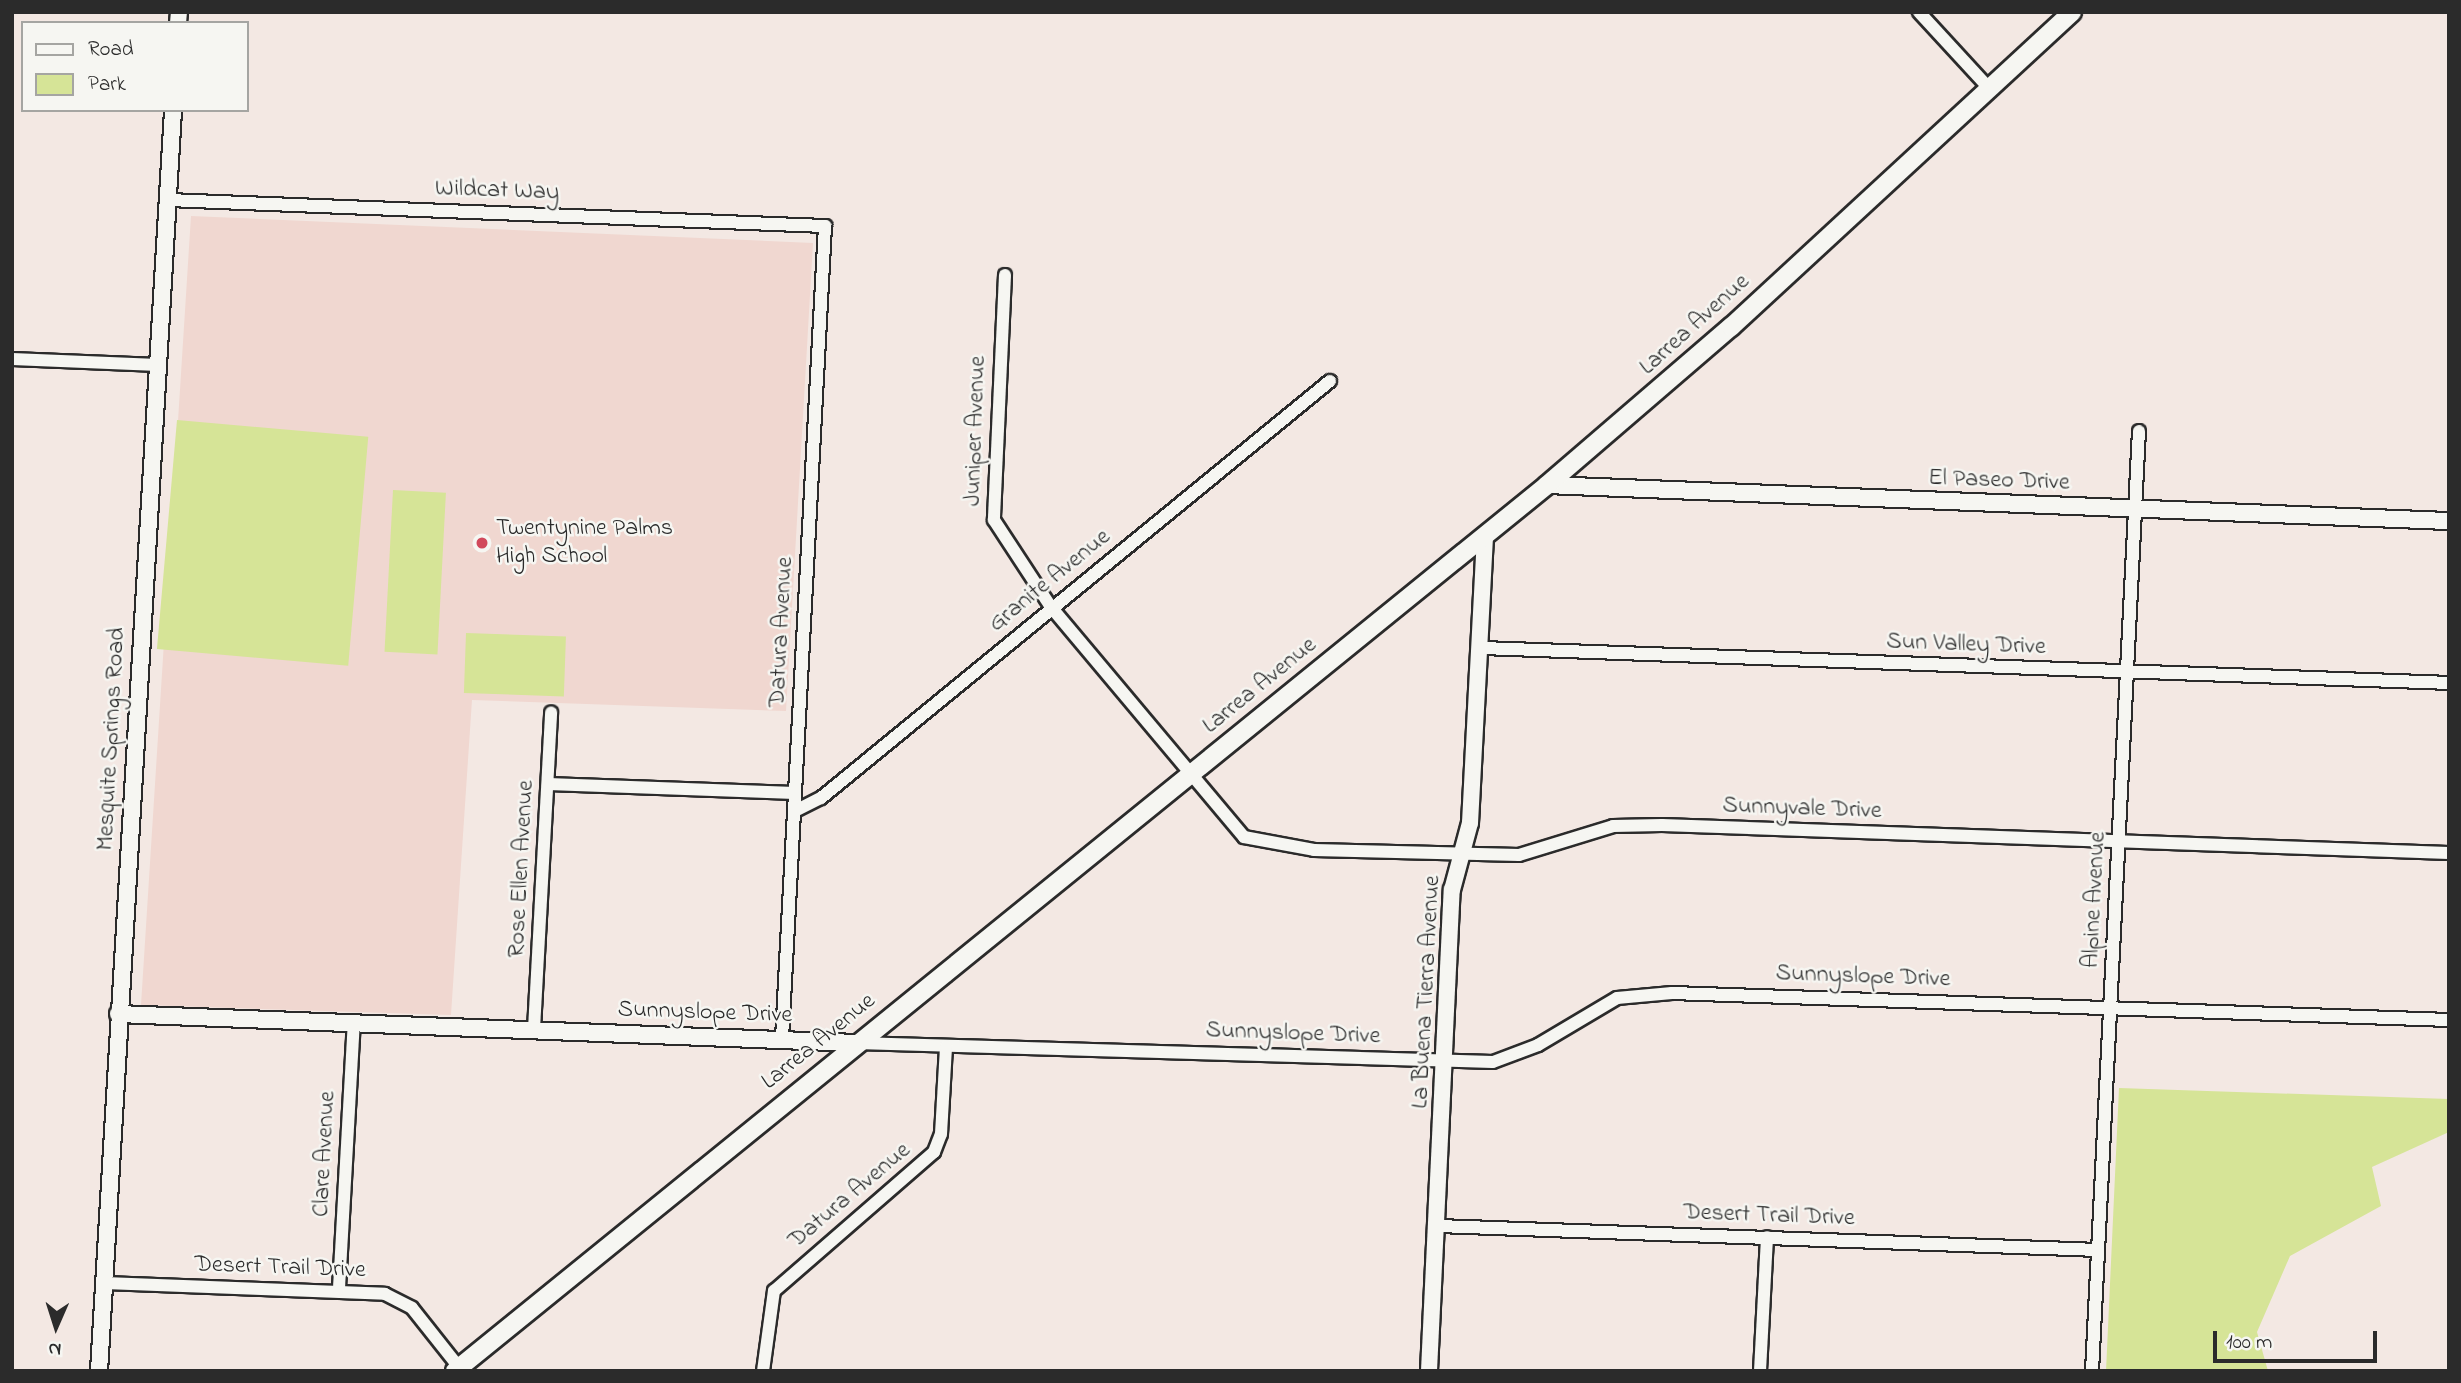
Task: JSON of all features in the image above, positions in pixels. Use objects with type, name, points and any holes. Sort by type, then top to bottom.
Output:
[{"type":"main road","name":"Larrea Avenue","points":[[459,1369],[856,1043],[1547,485],[1731,327],[2072,12]]},
{"type":"street","points":[[1919,12],[1989,88]]},
{"type":"street","name":"Mesquite Springs Road","points":[[99,1371],[173,112]]},
{"type":"street","name":"Wildcat Way","points":[[168,200],[825,226]]},
{"type":"street","name":"Datura Avenue","points":[[782,1039],[825,226]]},
{"type":"street","name":"Juniper Avenue","points":[[1005,275],[994,520],[1051,607],[1189,775]]},
{"type":"street","points":[[12,359],[158,365]]},
{"type":"street","name":"Granite Avenue","points":[[794,811],[821,798],[1330,381]]},
{"type":"street","name":"Alpine Avenue","points":[[2092,1371],[2139,431]]},
{"type":"street","name":"El Paseo Drive","points":[[1547,485],[2449,520]]},
{"type":"street","name":"La Buena Tierra Avenue","points":[[1429,1371],[1452,890],[1470,823],[1482,648],[1485,535]]},
{"type":"street","name":"Sun Valley Drive","points":[[1482,648],[2449,683]]},
{"type":"street","name":"Rose Ellen Avenue","points":[[534,1029],[551,712]]},
{"type":"street","name":"Sunnyvale Drive","points":[[1189,775],[1244,837],[1268,846],[1519,855],[1613,826],[1662,824],[2449,853]]},
{"type":"street","points":[[548,784],[795,793]]},
{"type":"street","name":"Sunnyslope Drive","points":[[118,1014],[856,1043],[1444,1062],[1506,1060],[1601,1004],[1635,994],[2449,1020]]},
{"type":"street","name":"Clare Avenue","points":[[339,1288],[354,1023]]},
{"type":"street","name":"Datura Avenue","points":[[763,1371],[774,1291],[933,1152],[941,1134],[946,1046]]},
{"type":"street","name":"Desert Trail Drive","points":[[1438,1226],[2098,1250]]},
{"type":"street","points":[[1760,1371],[1767,1237]]},
{"type":"street","name":"Desert Trail Drive","points":[[105,1283],[339,1288],[399,1299],[459,1369]]},
{"type":"shaded area","name":"Twentynine Palms High School","points":[[191,216],[813,243],[786,711],[472,700],[451,1015],[141,1005]]},
{"type":"green space","points":[[177,420],[368,437],[348,666],[157,649]]},
{"type":"green space","points":[[393,490],[446,493],[437,655],[385,652]]},
{"type":"green space","points":[[466,633],[566,636],[564,696],[464,693]]},
{"type":"green space","points":[[2119,1088],[2449,1099],[2449,1132],[2372,1167],[2381,1206],[2290,1256],[2257,1332],[2268,1371],[2106,1371]]},
{"type":"place","name":"Twentynine Palms High School","points":[[482,543]]}]
